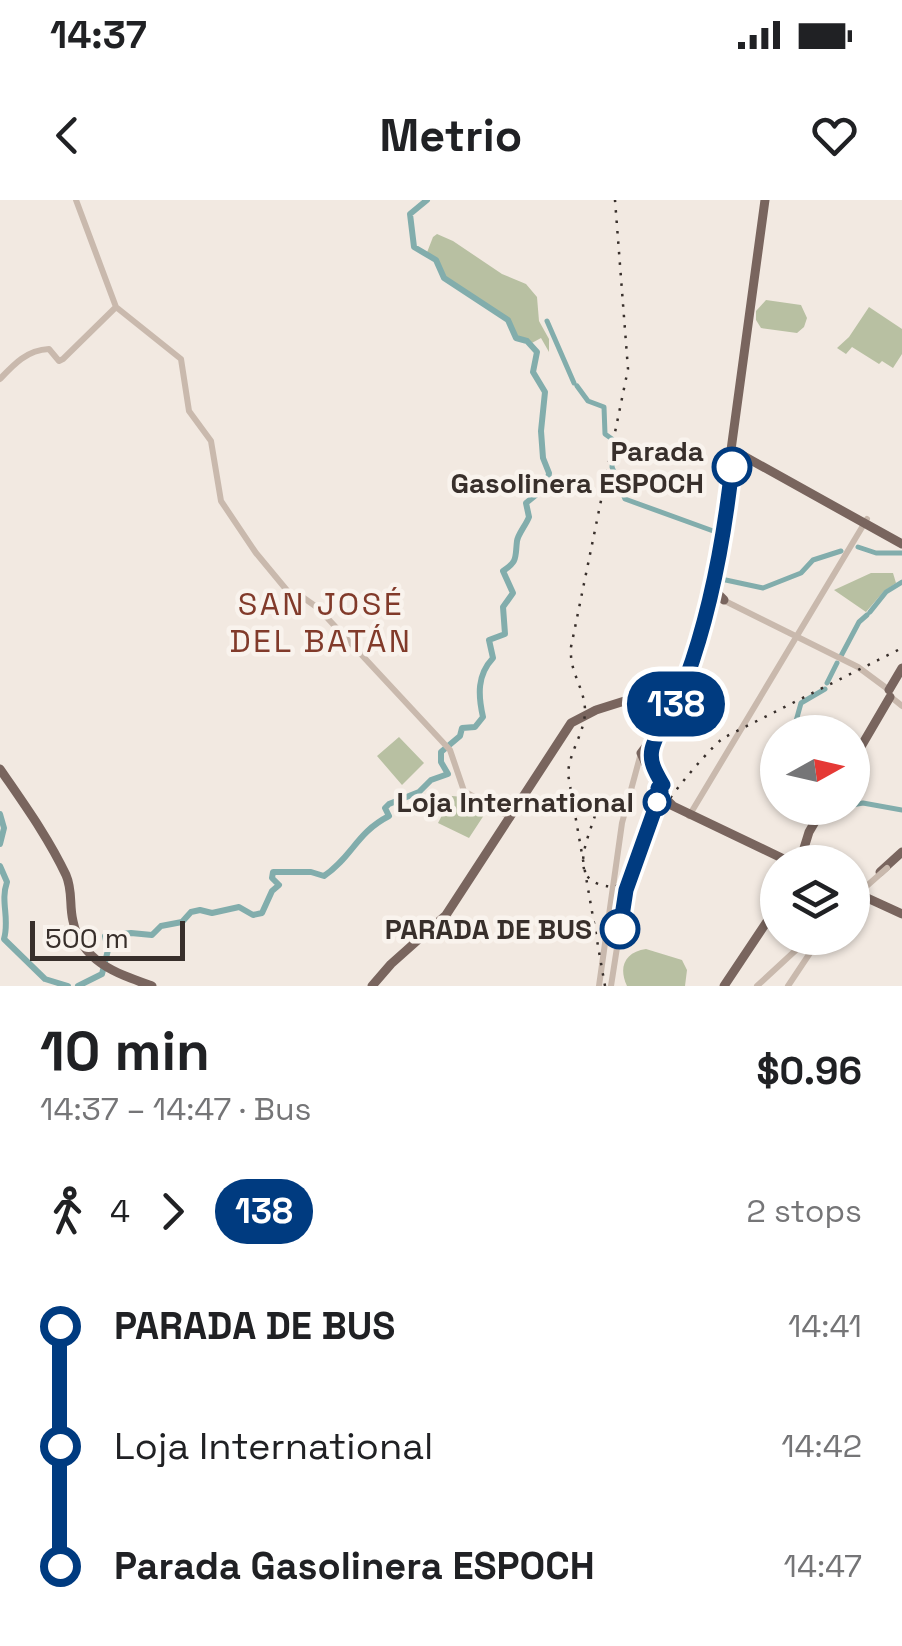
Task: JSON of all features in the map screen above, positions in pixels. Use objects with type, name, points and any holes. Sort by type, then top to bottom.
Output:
[{"type":"main road","points":[[708,595],[714,581],[766,200]]},
{"type":"main road","points":[[733,447],[902,541]]},
{"type":"main road","points":[[647,752],[683,682],[708,595],[733,447]]},
{"type":"main road","points":[[714,581],[724,600]]},
{"type":"main road","points":[[892,696],[902,668]]},
{"type":"main road","points":[[870,731],[902,677]]},
{"type":"main road","points":[[510,818],[576,724],[597,712],[663,693],[683,682]]},
{"type":"main road","points":[[683,682],[647,752],[662,792],[691,815],[761,845]]},
{"type":"main road","points":[[375,986],[447,920],[571,722],[589,712],[683,682]]},
{"type":"main road","points":[[663,693],[672,703]]},
{"type":"main road","points":[[647,752],[662,792]]},
{"type":"main road","points":[[0,772],[46,841],[68,888],[71,927],[79,943],[105,970],[143,986]]},
{"type":"main road","points":[[870,883],[896,860]]},
{"type":"main road","points":[[870,899],[902,912]]},
{"type":"main road","points":[[727,986],[760,934]]},
{"type":"main road","points":[[727,986],[760,938]]},
{"type":"main road","points":[[105,970],[152,986]]},
{"type":"street","points":[[76,200],[116,307],[181,359],[188,411],[211,440],[221,500],[256,553],[290,594],[301,596],[318,608],[448,748],[464,791],[510,818]]},
{"type":"street","points":[[0,379],[23,357],[50,348],[60,362],[116,307]]},
{"type":"street","points":[[691,815],[867,522]]},
{"type":"street","points":[[708,595],[796,638]]},
{"type":"street","points":[[708,595],[858,667],[892,696]]},
{"type":"street","points":[[599,986],[622,823],[647,752]]},
{"type":"street","points":[[610,986],[626,890],[662,792]]},
{"type":"street","points":[[757,986],[791,955]]},
{"type":"street","points":[[788,986],[809,955]]},
{"type":"green space","points":[[437,234],[502,274],[526,284],[537,297],[539,321],[549,339],[549,352],[541,338],[530,344],[527,339],[517,338],[507,317],[445,277],[437,259],[426,255]]},
{"type":"green space","points":[[766,300],[801,305],[807,318],[804,327],[797,333],[761,328],[756,311]]},
{"type":"green space","points":[[869,307],[902,329],[902,354],[893,368],[852,347],[846,354],[837,348]]},
{"type":"green space","points":[[871,573],[893,573],[896,583],[866,612],[834,590]]},
{"type":"green space","points":[[399,737],[424,763],[402,785],[377,756]]},
{"type":"green space","points":[[452,796],[463,797],[486,812],[469,838],[438,823]]},
{"type":"green space","points":[[646,949],[682,960],[687,970],[685,986],[627,986],[625,962],[633,953]]},
{"type":"waterway","points":[[78,986],[102,974],[108,950],[105,936],[152,935],[161,926],[182,922],[191,912],[200,910],[212,913],[239,907],[253,915],[262,913],[279,885],[272,878],[273,872],[324,876],[369,830],[389,816],[385,808],[389,804],[448,774],[441,762],[441,752],[460,736],[462,728],[475,727],[483,717],[480,686],[493,658],[489,640],[505,634],[503,607],[513,593],[503,571],[513,562],[518,538],[529,517],[526,503],[547,486],[549,473],[543,458],[541,431],[545,392],[533,372],[537,352],[527,341],[516,338],[508,320],[444,278],[436,260],[414,247],[410,214],[427,200]]},
{"type":"waterway","points":[[547,321],[574,383]]},
{"type":"waterway","points":[[577,386],[588,401],[604,407],[605,434],[612,439]]},
{"type":"waterway","points":[[615,441],[612,467],[625,499],[716,532]]},
{"type":"waterway","points":[[724,536],[721,579],[763,588],[801,573],[813,560],[841,551]]},
{"type":"waterway","points":[[858,547],[876,553],[902,553]]},
{"type":"waterway","points":[[870,612],[886,592],[902,582]]},
{"type":"waterway","points":[[841,656],[859,622],[867,615]]},
{"type":"waterway","points":[[827,683],[837,663]]},
{"type":"waterway","points":[[798,715],[801,703],[825,689]]},
{"type":"waterway","points":[[870,804],[902,810]]},
{"type":"waterway","points":[[0,814],[4,828],[0,844]]},
{"type":"waterway","points":[[0,866],[7,882],[4,939],[45,979],[68,986]]},
{"type":"railway","points":[[605,986],[568,774],[585,711],[571,647],[628,369],[615,200]]},
{"type":"railway","points":[[598,806],[585,845],[584,869],[599,884],[615,887],[629,872],[642,839],[659,814],[723,738],[902,648]]},
{"type":"bus line","name":"138","points":[[620,929],[626,890],[661,792],[658,788],[663,785],[653,766],[652,748],[689,670],[714,581],[732,467]]},
{"type":"place","name":"Parada Gasolinera ESPOCH","points":[[732,467]]},
{"type":"place","name":"Loja International","points":[[657,802]]},
{"type":"place","name":"PARADA DE BUS","points":[[620,929]]},
{"type":"district","name":"SAN JOSÉ DEL BATÁN","points":[[321,622]]}]
